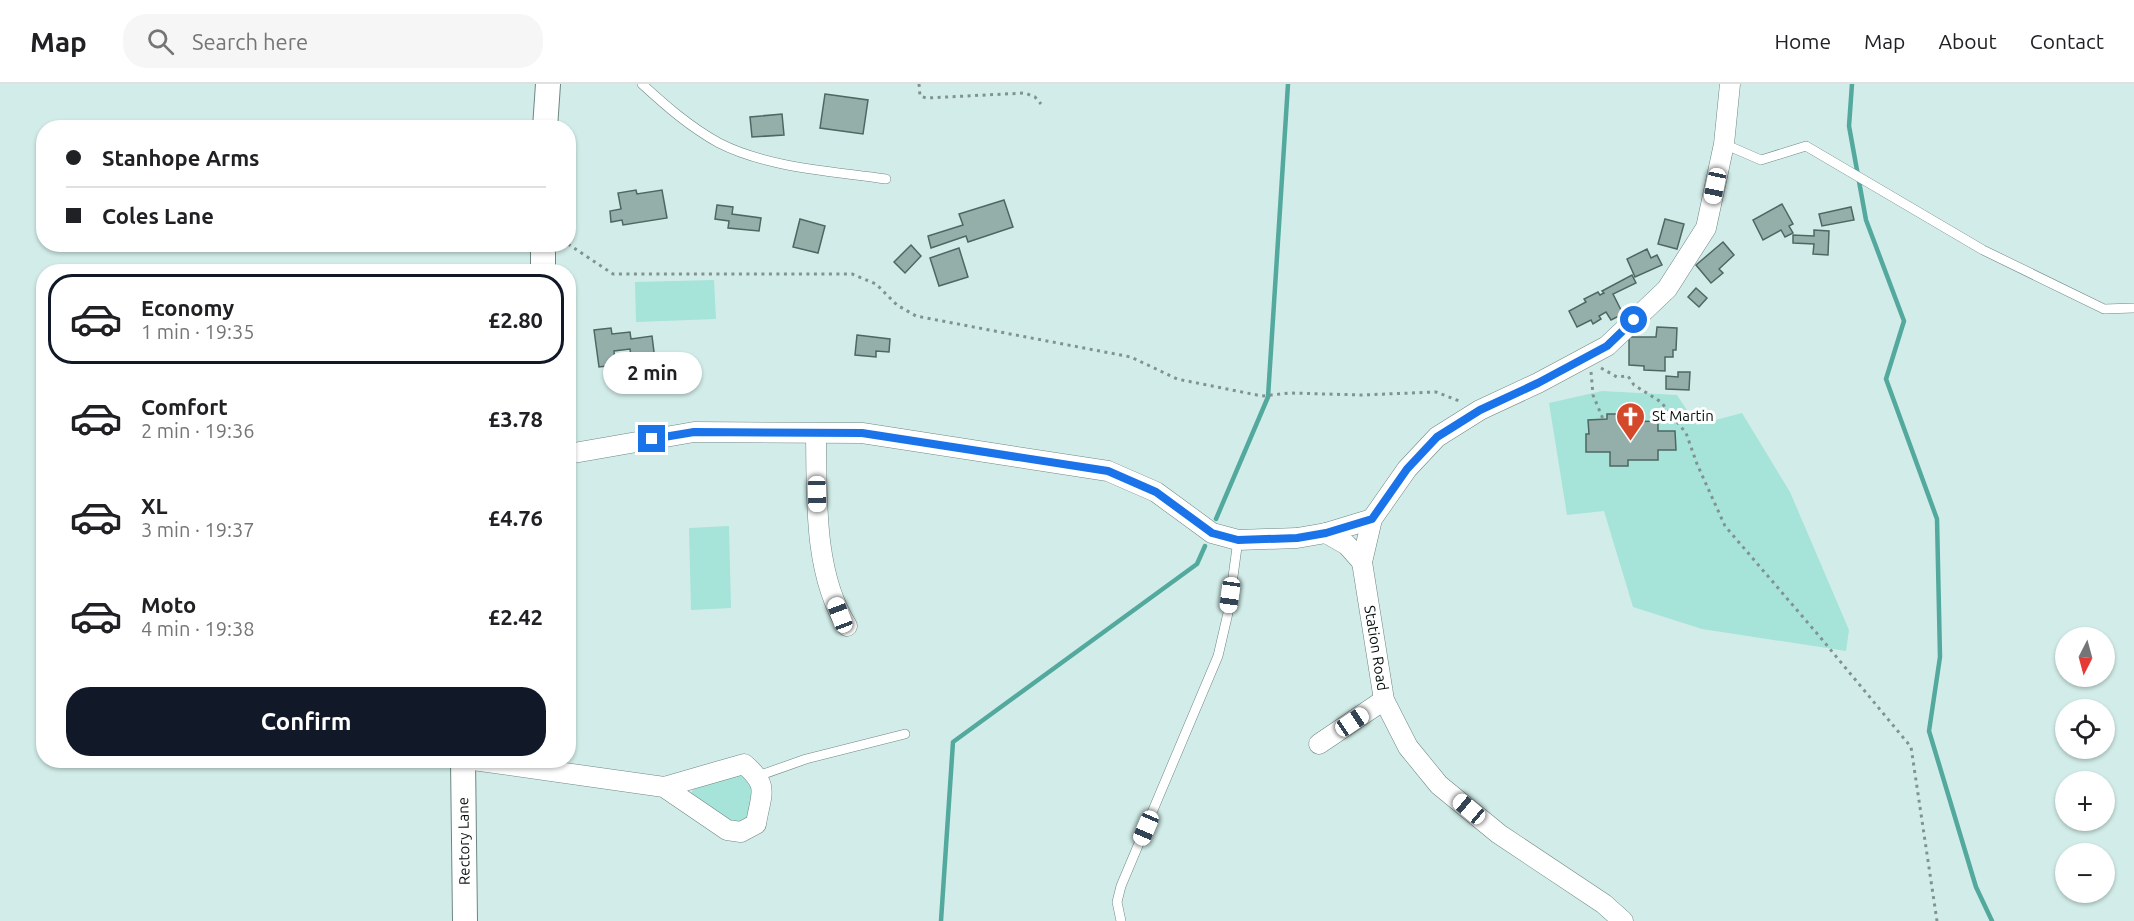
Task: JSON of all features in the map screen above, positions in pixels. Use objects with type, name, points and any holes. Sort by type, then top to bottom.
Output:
[{"type":"street","points":[[546,120],[548,84]]},
{"type":"street","points":[[576,453],[694,432],[862,433],[1108,471],[1156,492],[1212,533],[1238,540],[1297,538],[1326,533],[1372,519],[1407,469],[1437,437],[1480,410],[1607,346],[1667,289],[1706,228],[1724,144],[1730,84]]},
{"type":"street","points":[[816,434],[818,514],[826,580],[847,627]]},
{"type":"street","name":"Station Road","points":[[1372,519],[1362,562],[1384,699],[1408,747],[1439,784],[1499,834],[1604,904],[1623,921]]},
{"type":"street","points":[[1326,533],[1347,545],[1362,562]]},
{"type":"street","points":[[1319,744],[1384,699]]},
{"type":"street","points":[[529,768],[664,787],[744,764],[758,776],[762,787],[756,824],[741,832],[727,830],[664,787]]},
{"type":"street","name":"Rectory Lane","points":[[463,768],[465,921]]},
{"type":"lane","points":[[642,84],[679,117],[720,143],[763,160],[886,179]]},
{"type":"lane","points":[[1724,144],[1761,160],[1806,146],[1983,250],[2104,309],[2134,308]]},
{"type":"lane","points":[[1121,921],[1117,902],[1121,886],[1218,656],[1228,613],[1238,540]]},
{"type":"lane","points":[[758,776],[806,759],[905,734]]},
{"type":"path","points":[[919,84],[920,96],[926,98],[1025,93],[1035,97],[1041,104]]},
{"type":"path","points":[[576,249],[613,274],[852,274],[876,284],[897,305],[916,316],[1131,357],[1177,379],[1262,396],[1290,393],[1361,395],[1436,392],[1480,410]]},
{"type":"path","points":[[1589,356],[1593,396],[1603,419]]},
{"type":"path","points":[[1589,356],[1598,366],[1617,377],[1628,376],[1634,385],[1661,402],[1686,433],[1697,464],[1725,526],[1911,747],[1937,921]]},
{"type":"green space","points":[[714,280],[716,319],[636,322],[635,282]]},
{"type":"green space","points":[[1602,391],[1677,395],[1697,425],[1742,413],[1790,492],[1849,630],[1846,651],[1702,629],[1633,607],[1604,511],[1567,515],[1549,403]]},
{"type":"green space","points":[[729,526],[731,608],[691,610],[689,528]]},
{"type":"green space","points":[[744,773],[754,787],[750,816],[737,824],[728,823],[691,793],[695,787]]},
{"type":"building","points":[[825,94],[868,100],[863,134],[820,128]]},
{"type":"building","points":[[782,114],[784,135],[752,137],[750,117]]},
{"type":"building","points":[[636,190],[637,194],[662,190],[667,218],[623,225],[622,220],[611,222],[610,211],[621,209],[618,193]]},
{"type":"building","points":[[1004,200],[1013,227],[968,242],[966,236],[931,248],[928,236],[963,225],[959,214]]},
{"type":"building","points":[[1782,204],[1793,224],[1789,226],[1793,233],[1785,237],[1781,230],[1763,240],[1753,220]]},
{"type":"building","points":[[717,205],[733,207],[732,214],[761,218],[759,231],[728,228],[729,221],[715,219]]},
{"type":"building","points":[[1851,207],[1854,220],[1822,226],[1819,214]]},
{"type":"building","points":[[800,219],[825,226],[818,253],[793,247]]},
{"type":"building","points":[[1665,219],[1684,224],[1677,249],[1658,244]]},
{"type":"building","points":[[1814,230],[1829,231],[1828,255],[1813,254],[1814,244],[1793,243],[1793,235],[1814,236]]},
{"type":"building","points":[[1723,242],[1734,255],[1719,269],[1723,273],[1711,283],[1696,265]]},
{"type":"building","points":[[911,245],[921,256],[905,273],[894,262]]},
{"type":"building","points":[[959,248],[968,277],[939,286],[930,258]]},
{"type":"building","points":[[1647,249],[1651,258],[1657,255],[1662,265],[1635,277],[1627,259]]},
{"type":"building","points":[[1632,275],[1636,283],[1613,294],[1623,314],[1611,320],[1606,312],[1599,316],[1601,319],[1593,324],[1591,320],[1577,327],[1569,311],[1586,302],[1584,299],[1598,292],[1600,295],[1604,293],[1602,291]]},
{"type":"building","points":[[1696,288],[1707,298],[1699,307],[1688,297]]},
{"type":"building","points":[[1657,327],[1677,328],[1676,350],[1673,350],[1673,357],[1665,357],[1665,371],[1644,370],[1644,366],[1629,365],[1629,337],[1656,337]]},
{"type":"building","points":[[611,328],[612,334],[630,332],[631,339],[652,336],[656,368],[633,371],[630,349],[614,351],[615,365],[599,367],[594,330]]},
{"type":"building","points":[[857,335],[890,339],[889,352],[876,351],[876,357],[855,355]]},
{"type":"building","points":[[1678,372],[1690,372],[1689,390],[1666,389],[1666,376],[1678,377]]},
{"type":"building","name":"St Martin","points":[[1607,414],[1625,414],[1625,422],[1658,421],[1658,431],[1675,431],[1676,450],[1658,450],[1658,460],[1628,460],[1628,466],[1610,466],[1610,452],[1586,452],[1586,434],[1589,434],[1588,420],[1607,419]]},
{"type":"waterway","points":[[1216,519],[1268,397],[1288,84]]},
{"type":"waterway","points":[[1852,84],[1849,126],[1866,220],[1904,321],[1886,379],[1937,519],[1940,657],[1929,731],[1976,887],[1992,921]]},
{"type":"waterway","points":[[941,921],[953,742],[1197,564],[1205,546]]},
{"type":"place","name":"St Martin","points":[[1631,442]]},
{"type":"route","points":[[652,439],[694,432],[862,433],[1108,471],[1156,492],[1212,533],[1238,540],[1297,538],[1326,533],[1372,519],[1407,469],[1437,437],[1480,410],[1538,383],[1607,346],[1634,320]]}]
